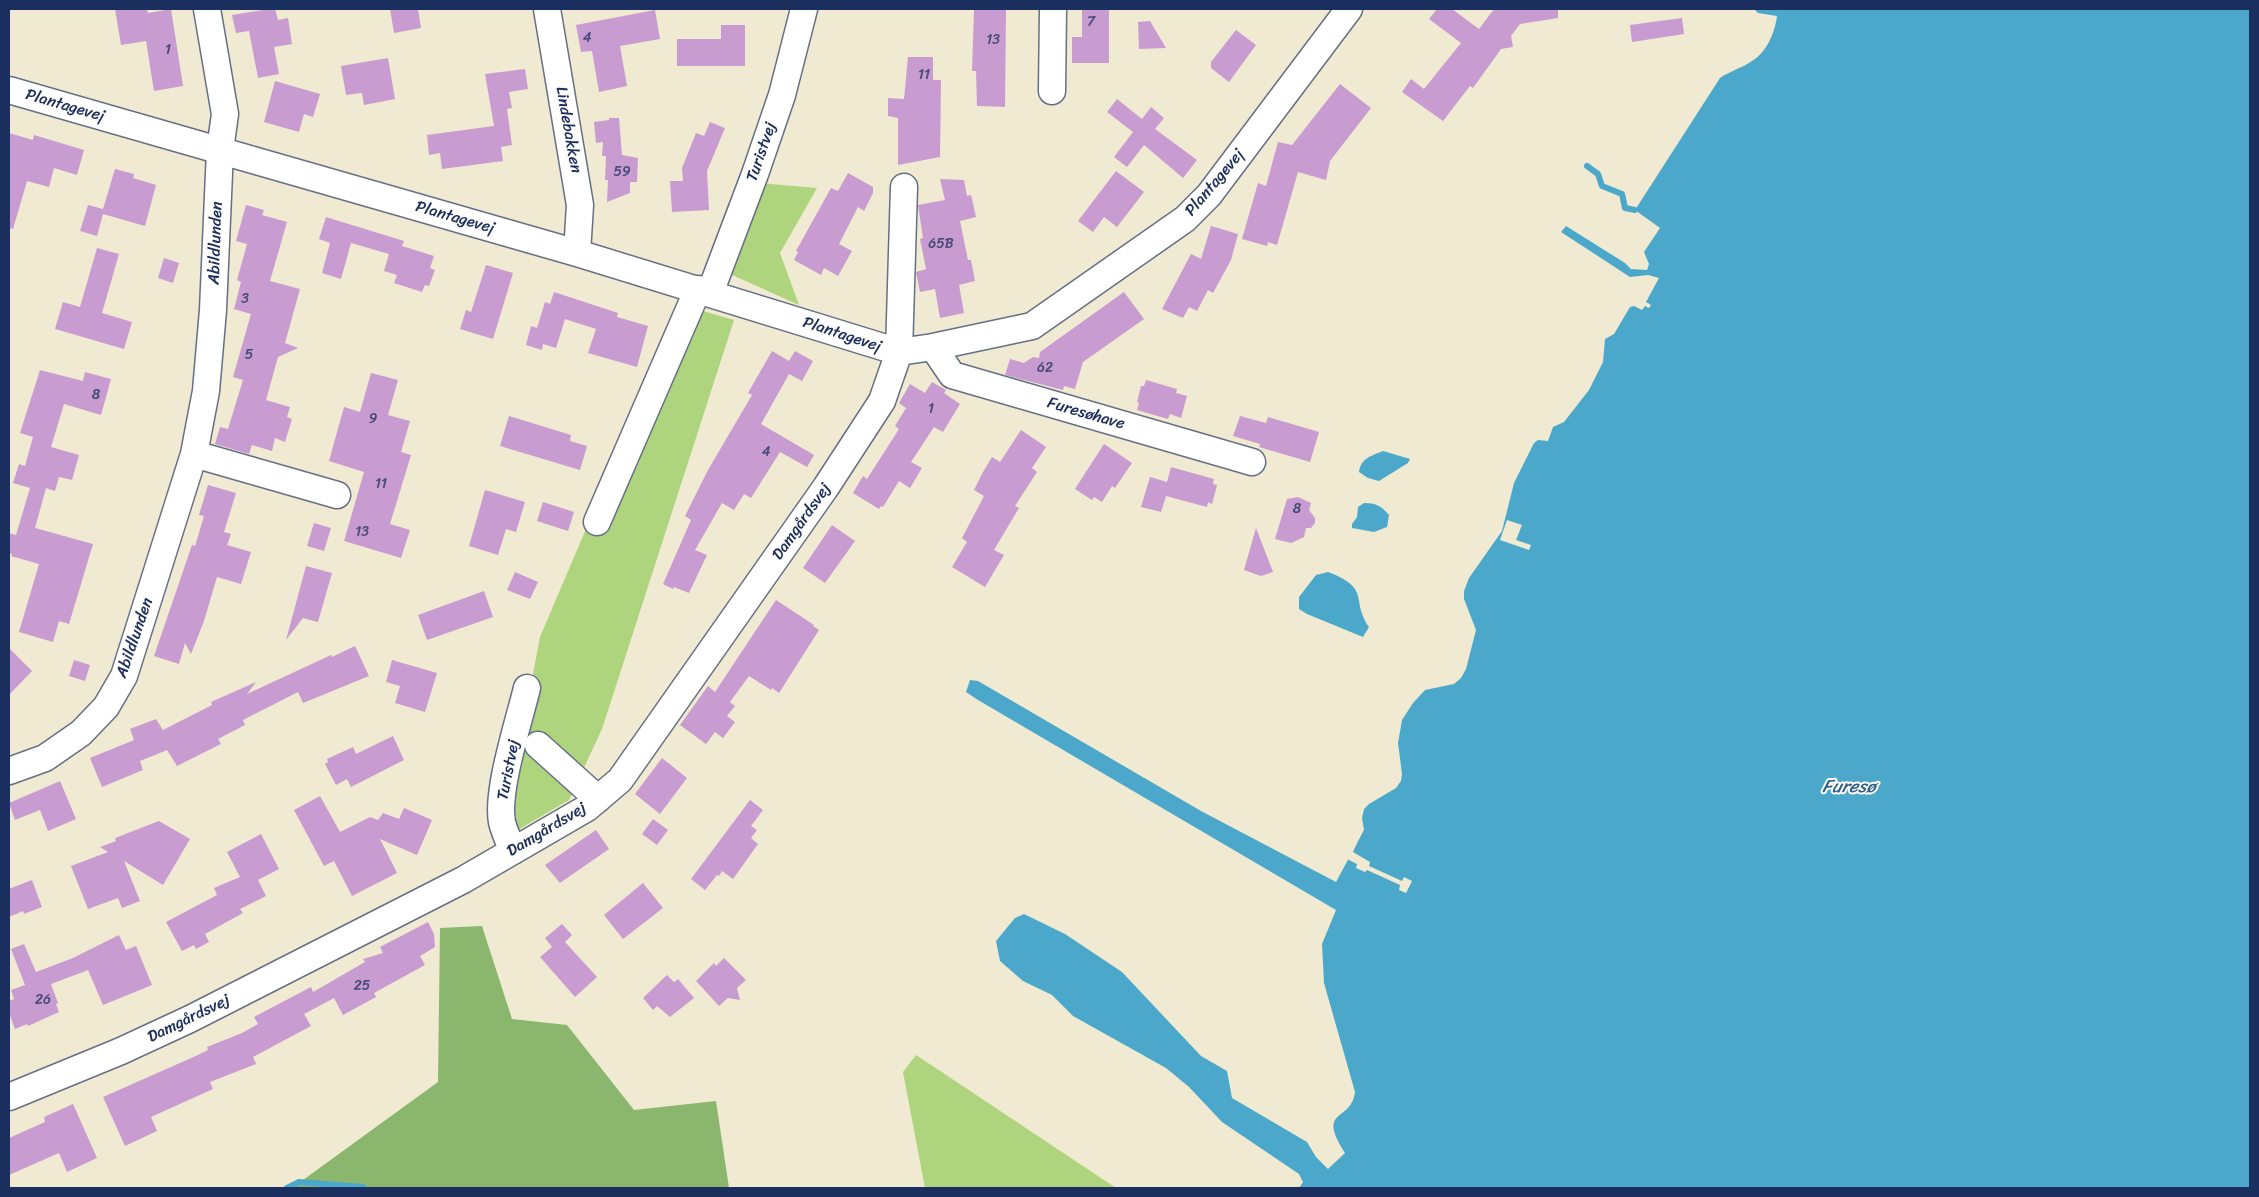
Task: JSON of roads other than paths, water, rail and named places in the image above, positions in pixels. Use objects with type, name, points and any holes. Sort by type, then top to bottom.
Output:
[{"type":"street","name":"Abildlunden","points":[[9,771],[45,758],[81,733],[106,707],[124,676],[194,454],[206,391],[213,310],[220,150],[225,114],[207,9]]},
{"type":"street","name":"Lindebakken","points":[[547,9],[580,205],[577,253]]},
{"type":"street","name":"Turistvej","points":[[597,522],[704,291],[755,174],[779,104],[804,9]]},
{"type":"street","points":[[1052,91],[1053,9]]},
{"type":"street","name":"Plantagevej","points":[[9,90],[577,253],[899,352],[933,347],[1032,326],[1185,219],[1209,195],[1349,9]]},
{"type":"street","name":"Plantagevej","points":[[899,352],[904,187]]},
{"type":"street","name":"Furesøhave","points":[[933,347],[952,375],[1252,462]]},
{"type":"street","name":"Damgårdsvej","points":[[9,1096],[121,1051],[190,1019],[463,880],[587,808],[598,799],[620,780],[826,487],[882,402],[899,352]]},
{"type":"street","points":[[194,454],[337,495]]},
{"type":"street","name":"Turistvej","points":[[513,851],[502,821],[502,799],[527,688]]},
{"type":"street","points":[[538,745],[598,799]]},
{"type":"water","name":"Furesø","points":[[1754,9],[2250,9],[2250,1188],[1299,1188],[1303,1182],[1299,1174],[1222,1122],[1189,1087],[1166,1068],[1073,1016],[1052,995],[1023,981],[1000,961],[996,941],[1015,918],[1024,914],[1065,934],[1122,972],[1201,1056],[1227,1071],[1232,1098],[1307,1142],[1316,1157],[1328,1169],[1345,1153],[1337,1138],[1334,1122],[1348,1108],[1355,1092],[1324,983],[1322,944],[1336,910],[978,700],[966,692],[970,680],[978,681],[1201,811],[1336,882],[1364,830],[1362,818],[1364,809],[1396,788],[1401,781],[1402,774],[1398,743],[1402,720],[1413,703],[1425,690],[1454,684],[1461,678],[1466,669],[1476,630],[1464,599],[1464,591],[1469,578],[1502,531],[1514,483],[1534,443],[1538,440],[1548,441],[1553,427],[1564,422],[1589,390],[1603,362],[1605,339],[1614,334],[1630,307],[1634,306],[1642,310],[1645,306],[1649,308],[1651,305],[1646,302],[1659,278],[1648,275],[1630,277],[1561,232],[1566,226],[1625,263],[1631,269],[1647,270],[1649,264],[1644,252],[1660,228],[1635,210],[1720,78],[1752,61],[1766,47],[1772,35],[1777,16],[1758,13]]},
{"type":"water","points":[[1383,451],[1410,459],[1408,463],[1379,481],[1368,478],[1359,472],[1364,461]]},
{"type":"water","points":[[1364,503],[1376,504],[1389,515],[1387,527],[1374,532],[1352,528],[1352,524],[1357,517],[1358,507]]},
{"type":"water","points":[[1328,572],[1342,578],[1355,589],[1369,627],[1363,637],[1299,609],[1299,597],[1316,575]]},
{"type":"waterway","points":[[1587,166],[1598,174],[1602,186],[1622,194],[1625,208],[1635,210]]},
{"type":"waterway","points":[[287,1188],[299,1182],[363,1187]]}]
